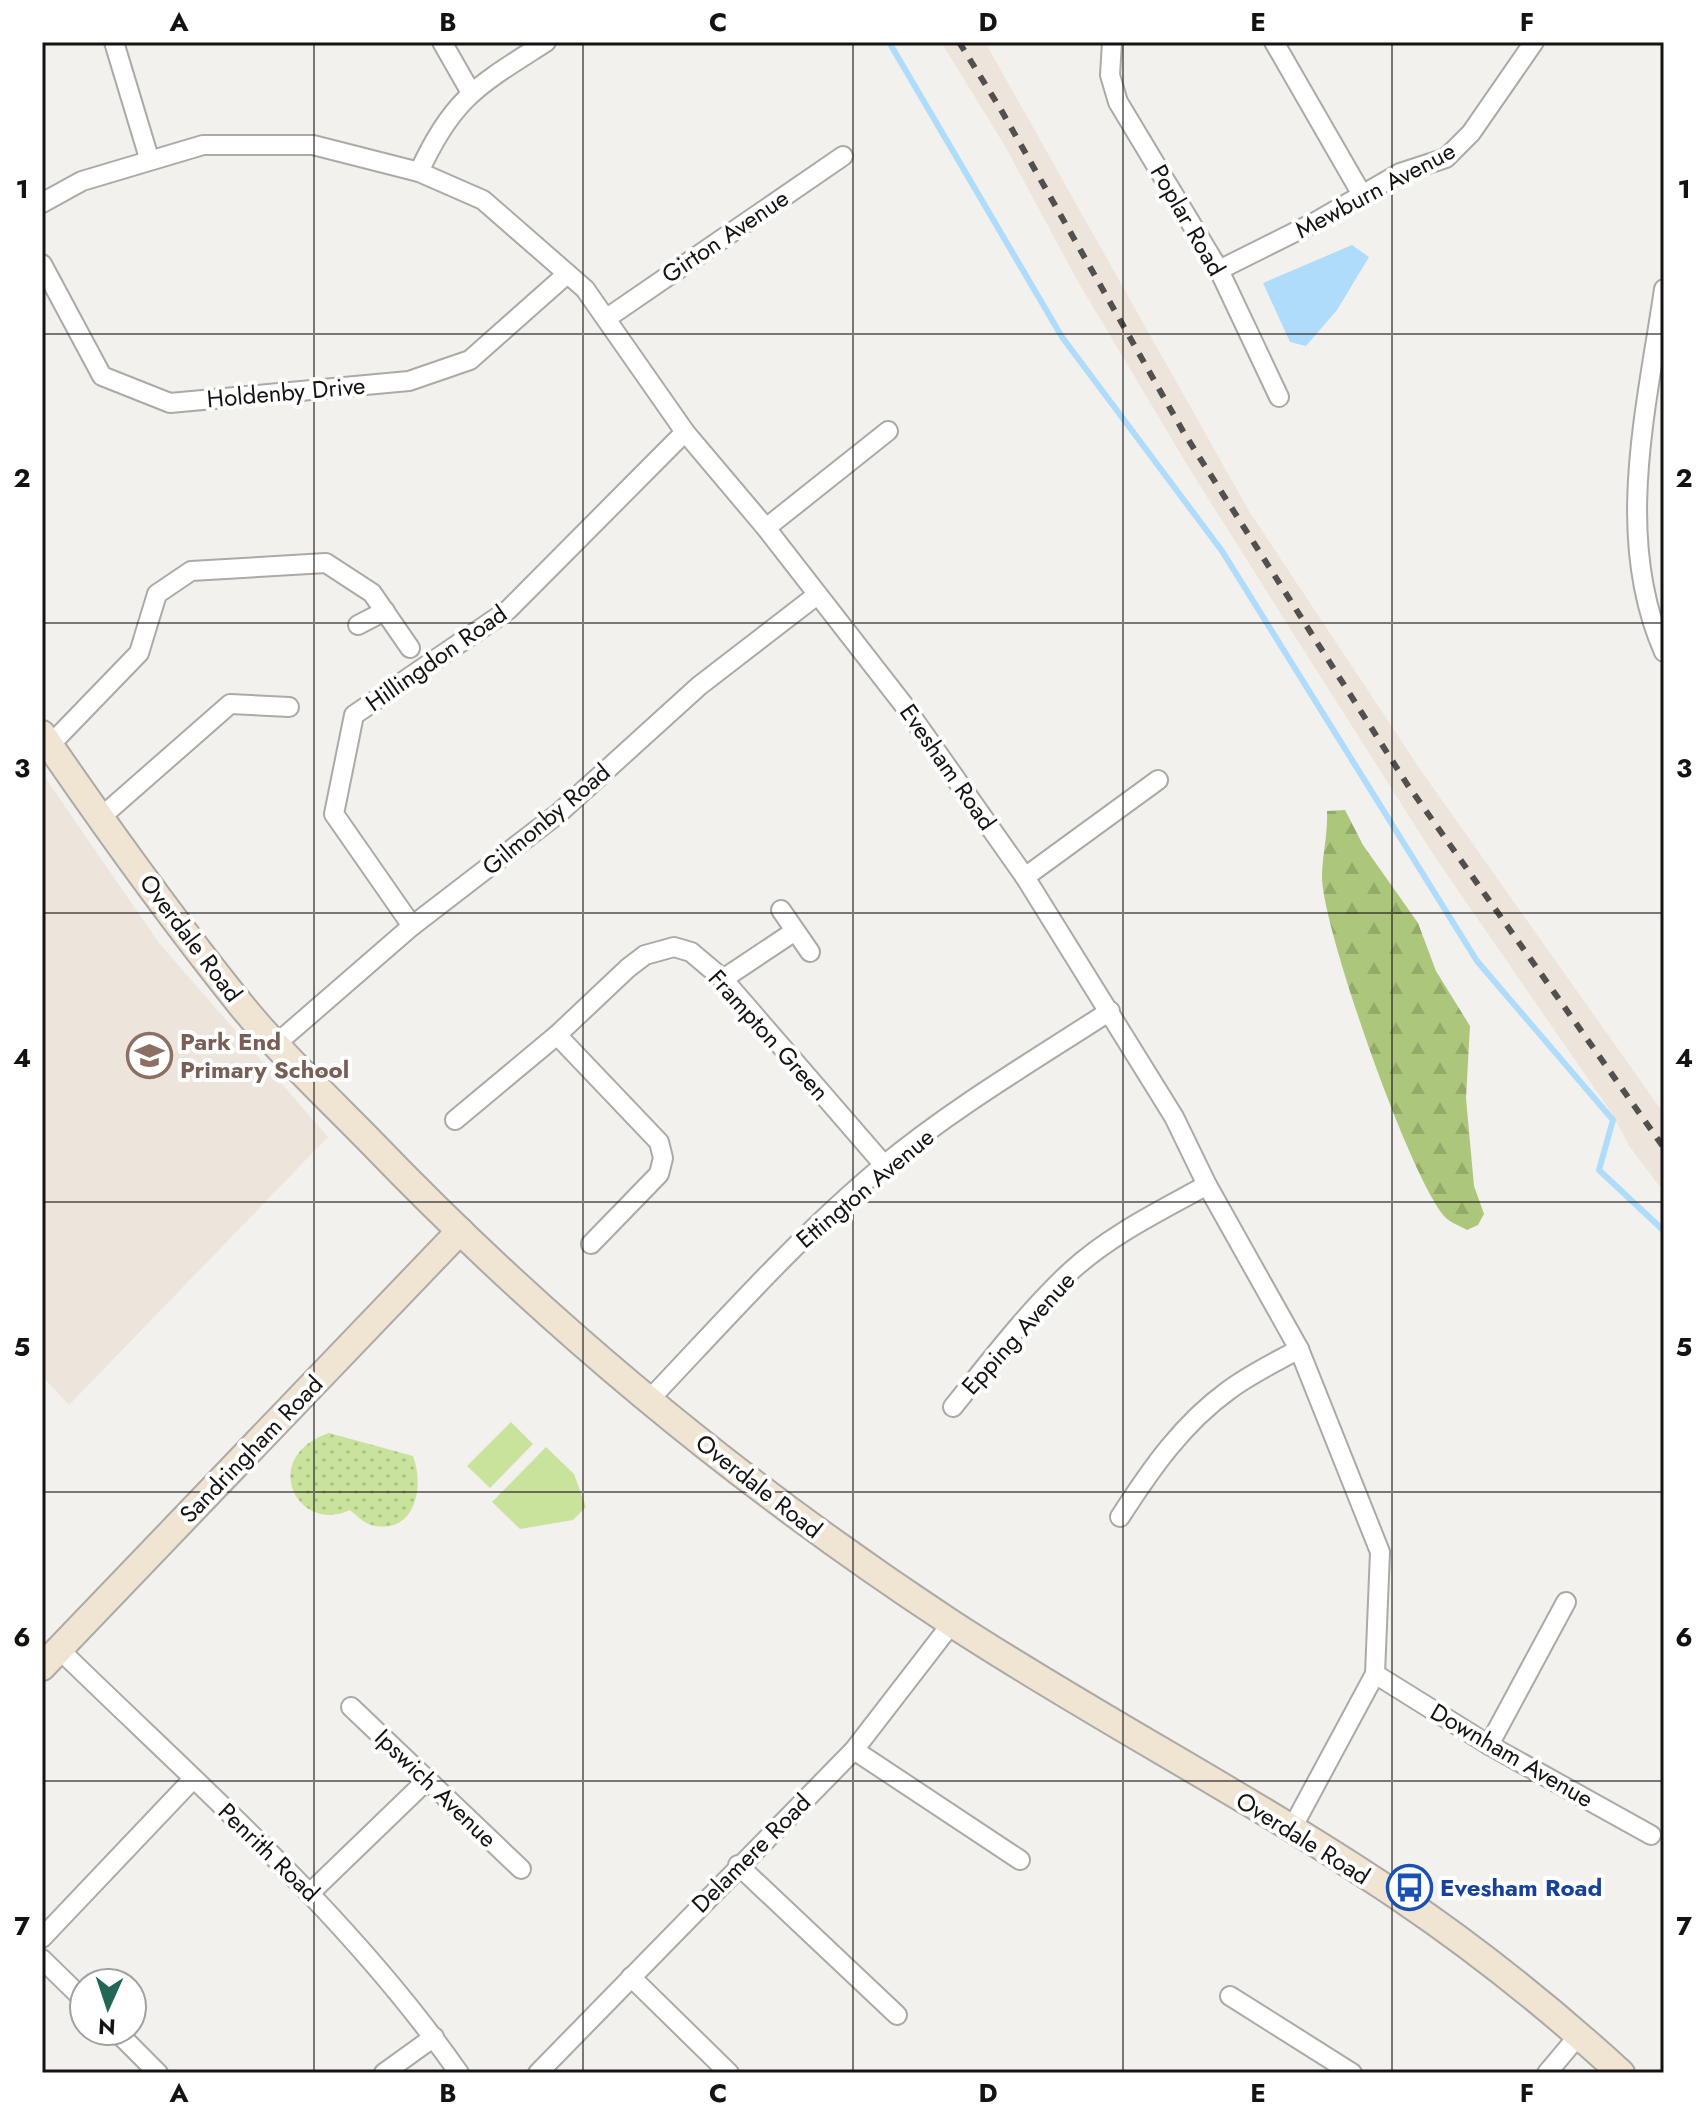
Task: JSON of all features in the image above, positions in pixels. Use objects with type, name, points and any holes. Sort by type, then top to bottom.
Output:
[{"type":"street","points":[[114,42],[149,158]]},
{"type":"street","points":[[442,42],[470,91]]},
{"type":"street","points":[[419,172],[437,131],[470,91],[546,42]]},
{"type":"street","name":"Poplar Road","points":[[1112,42],[1112,89],[1219,270],[1279,397]]},
{"type":"street","points":[[1274,42],[1361,193]]},
{"type":"street","name":"Mewburn Avenue","points":[[1219,270],[1317,221],[1400,173],[1425,168],[1459,147],[1534,42]]},
{"type":"street","name":"Evesham Road","points":[[42,203],[82,181],[149,158],[203,145],[313,145],[419,172],[483,200],[585,289],[685,432],[766,528],[903,704],[1025,877],[1174,1117],[1207,1185],[1299,1349],[1380,1552],[1375,1674],[1291,1830]]},
{"type":"street","name":"Girton Avenue","points":[[607,318],[843,156]]},
{"type":"street","name":"Holdenby Drive","points":[[42,264],[102,376],[170,403],[409,381],[470,360],[567,274]]},
{"type":"street","points":[[1664,289],[1641,445],[1636,508],[1638,549],[1647,597],[1664,652]]},
{"type":"street","points":[[766,528],[888,431]]},
{"type":"street","name":"Hillingdon Road","points":[[412,926],[334,814],[354,715],[508,610],[685,432]]},
{"type":"street","points":[[46,740],[139,653],[157,594],[191,571],[326,563],[372,593],[410,648]]},
{"type":"street","name":"Gilmonby Road","points":[[276,1044],[412,926],[559,813],[699,686],[817,595]]},
{"type":"street","points":[[358,625],[385,611]]},
{"type":"street","points":[[100,818],[230,704],[289,707]]},
{"type":"street","name":"Overdale Road","points":[[46,740],[100,818],[242,1006],[276,1044],[460,1231],[649,1400],[808,1526],[952,1623],[1401,1898],[1579,2035],[1621,2073]]},
{"type":"street","points":[[1025,877],[1158,780]]},
{"type":"street","points":[[781,910],[810,952]]},
{"type":"street","points":[[723,979],[795,931]]},
{"type":"street","name":"Frampton Green","points":[[455,1120],[557,1035],[628,968],[660,950],[674,947],[691,952],[723,979],[884,1165]]},
{"type":"street","name":"Ettington Avenue","points":[[649,1400],[772,1270],[884,1165],[974,1099],[1110,1011]]},
{"type":"street","points":[[557,1035],[659,1142],[663,1158],[659,1174],[591,1244]]},
{"type":"street","name":"Epping Avenue","points":[[953,1407],[1023,1320],[1072,1270],[1129,1228],[1207,1185]]},
{"type":"street","name":"Sandringham Road","points":[[50,1658],[460,1231]]},
{"type":"street","points":[[1120,1517],[1154,1464],[1188,1426],[1229,1389],[1299,1349]]},
{"type":"street","points":[[1489,1745],[1566,1602]]},
{"type":"street","name":"Delamere Road","points":[[538,2073],[738,1865],[854,1750],[952,1623]]},
{"type":"street","name":"Penrith Road","points":[[50,1658],[193,1779],[311,1892],[434,2037],[459,2073]]},
{"type":"street","name":"Downham Avenue","points":[[1375,1674],[1489,1745],[1651,1835]]},
{"type":"street","name":"Ipswich Avenue","points":[[351,1707],[521,1869]]},
{"type":"street","points":[[854,1750],[1020,1860]]},
{"type":"street","points":[[42,1938],[193,1779]]},
{"type":"street","points":[[311,1892],[427,1780]]},
{"type":"street","points":[[738,1865],[897,2015]]},
{"type":"street","points":[[42,1959],[68,1984]]},
{"type":"street","points":[[631,1977],[729,2073]]},
{"type":"street","points":[[1230,1996],[1352,2073]]},
{"type":"street","points":[[1547,2073],[1579,2035]]},
{"type":"street","points":[[384,2073],[434,2037]]},
{"type":"street","points":[[130,2047],[152,2071]]},
{"type":"shaded area","points":[[941,42],[985,42],[1249,511],[1422,772],[1664,1114],[1664,1192],[1629,1146],[1613,1115],[1435,857],[1189,468],[1077,280],[1005,146]]},
{"type":"shaded area","name":"Park End Primary School","points":[[42,773],[159,943],[328,1137],[69,1405],[42,1376]]},
{"type":"green space","points":[[1345,810],[1363,845],[1418,923],[1436,971],[1470,1026],[1466,1098],[1474,1186],[1484,1214],[1478,1225],[1467,1230],[1446,1218],[1412,1157],[1371,1054],[1337,948],[1326,906],[1322,870],[1327,811]]},
{"type":"green space","points":[[511,1422],[533,1444],[490,1488],[467,1466]]},
{"type":"green space","points":[[329,1433],[413,1456],[417,1494],[407,1516],[398,1523],[386,1526],[371,1525],[350,1510],[331,1515],[314,1512],[301,1503],[293,1490],[290,1475],[295,1459],[307,1444]]},
{"type":"green space","points":[[546,1447],[574,1474],[586,1507],[573,1520],[520,1529],[492,1502]]},
{"type":"water","points":[[1352,245],[1369,257],[1337,310],[1306,346],[1290,342],[1263,283]]},
{"type":"waterway","points":[[889,42],[1062,337],[1222,551],[1477,961],[1613,1120],[1599,1170],[1664,1231]]},
{"type":"railway","points":[[959,42],[1000,108],[1184,433],[1407,784],[1664,1148]]},
{"type":"place","name":"Park End Primary School","points":[[149,1055]]},
{"type":"place","name":"Evesham Road","points":[[1409,1887]]}]
